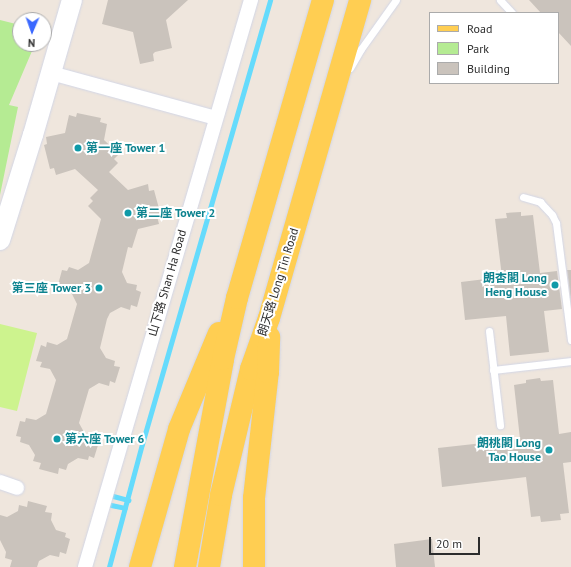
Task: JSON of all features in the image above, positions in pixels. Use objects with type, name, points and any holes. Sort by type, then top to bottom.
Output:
[{"type":"main road","points":[[185,567],[221,367],[238,298],[323,0]]},
{"type":"main road","name":"朗天路 Long Tin Road","points":[[209,567],[222,487],[251,369],[268,318],[360,0]]},
{"type":"main road","points":[[140,567],[179,429],[208,356],[231,308],[238,298]]},
{"type":"main road","points":[[254,567],[254,498],[268,372],[268,318]]},
{"type":"street","points":[[0,240],[72,0]]},
{"type":"street","name":"山下路 Shan Ha Road","points":[[85,567],[251,0]]},
{"type":"street","points":[[51,73],[216,118]]},
{"type":"street","points":[[0,482],[17,488]]},
{"type":"lane","points":[[330,103],[361,49],[396,0]]},
{"type":"lane","points":[[500,0],[511,12]]},
{"type":"lane","points":[[523,197],[540,202],[552,215],[556,223],[571,340]]},
{"type":"lane","points":[[488,330],[500,425]]},
{"type":"lane","points":[[493,370],[571,361]]},
{"type":"green space","points":[[0,20],[12,23],[12,52],[32,52],[9,105],[18,107],[0,195]]},
{"type":"green space","points":[[0,324],[37,333],[17,411],[0,407]]},
{"type":"building","points":[[108,0],[188,0],[166,20],[172,48],[155,52],[153,54],[154,61],[140,64],[133,32],[102,24]]},
{"type":"building","points":[[529,0],[571,0],[571,46],[559,33],[559,12],[540,12]]},
{"type":"building","points":[[77,113],[101,118],[100,122],[107,124],[104,140],[119,154],[114,159],[118,163],[109,172],[128,190],[148,184],[149,191],[154,190],[161,216],[157,216],[159,224],[138,229],[132,248],[128,247],[122,272],[127,283],[137,285],[136,290],[141,292],[137,307],[131,305],[130,310],[121,307],[110,313],[107,319],[100,348],[106,358],[115,361],[114,366],[120,367],[115,383],[110,381],[109,386],[99,383],[89,389],[79,423],[85,434],[95,436],[93,441],[99,442],[94,458],[89,456],[88,460],[78,458],[68,464],[66,470],[59,468],[58,474],[39,469],[41,463],[33,461],[35,455],[29,445],[20,442],[21,437],[16,436],[20,421],[25,422],[26,418],[36,420],[46,414],[56,380],[50,369],[40,367],[42,362],[36,361],[41,345],[46,347],[47,342],[57,345],[67,339],[77,304],[72,294],[62,291],[63,287],[58,285],[62,270],[67,271],[69,267],[78,270],[89,263],[101,219],[88,206],[93,201],[90,198],[98,190],[75,169],[56,175],[54,168],[50,169],[44,145],[47,144],[46,137],[65,133],[69,115],[76,117]]},
{"type":"building","name":"朗杏閣 Long Heng House","points":[[521,212],[521,216],[533,215],[540,273],[557,271],[562,309],[544,311],[549,352],[510,356],[506,316],[465,320],[461,282],[502,277],[495,219],[507,218],[506,213]]},
{"type":"building","points":[[567,270],[571,270],[571,301]]},
{"type":"building","name":"朗桃閣 Long Tao House","points":[[540,378],[541,381],[553,380],[559,434],[571,432],[571,462],[563,463],[569,513],[560,514],[561,520],[541,522],[540,516],[531,517],[526,477],[442,487],[438,448],[520,439],[514,385],[526,383],[526,380]]},
{"type":"building","points":[[28,501],[47,506],[45,512],[52,513],[51,520],[56,530],[66,533],[65,537],[70,539],[66,554],[60,552],[59,557],[50,555],[39,561],[37,567],[10,567],[12,560],[5,558],[6,552],[0,540],[0,515],[7,517],[18,511],[19,505],[27,507]]},
{"type":"building","points":[[432,539],[435,567],[396,567],[394,544]]},
{"type":"waterway","points":[[109,567],[142,444],[270,0]]},
{"type":"waterway","points":[[113,496],[128,500]]},
{"type":"waterway","points":[[111,505],[125,508]]},
{"type":"place","name":"第一座 Tower 1","points":[[78,148]]},
{"type":"place","name":"第二座 Tower 2","points":[[128,213]]},
{"type":"place","name":"朗杏閣 Long Heng House","points":[[555,285]]},
{"type":"place","name":"第三座 Tower 3","points":[[99,288]]},
{"type":"place","name":"第六座 Tower 6","points":[[57,439]]},
{"type":"place","name":"朗桃閣 Long Tao House","points":[[549,450]]}]
